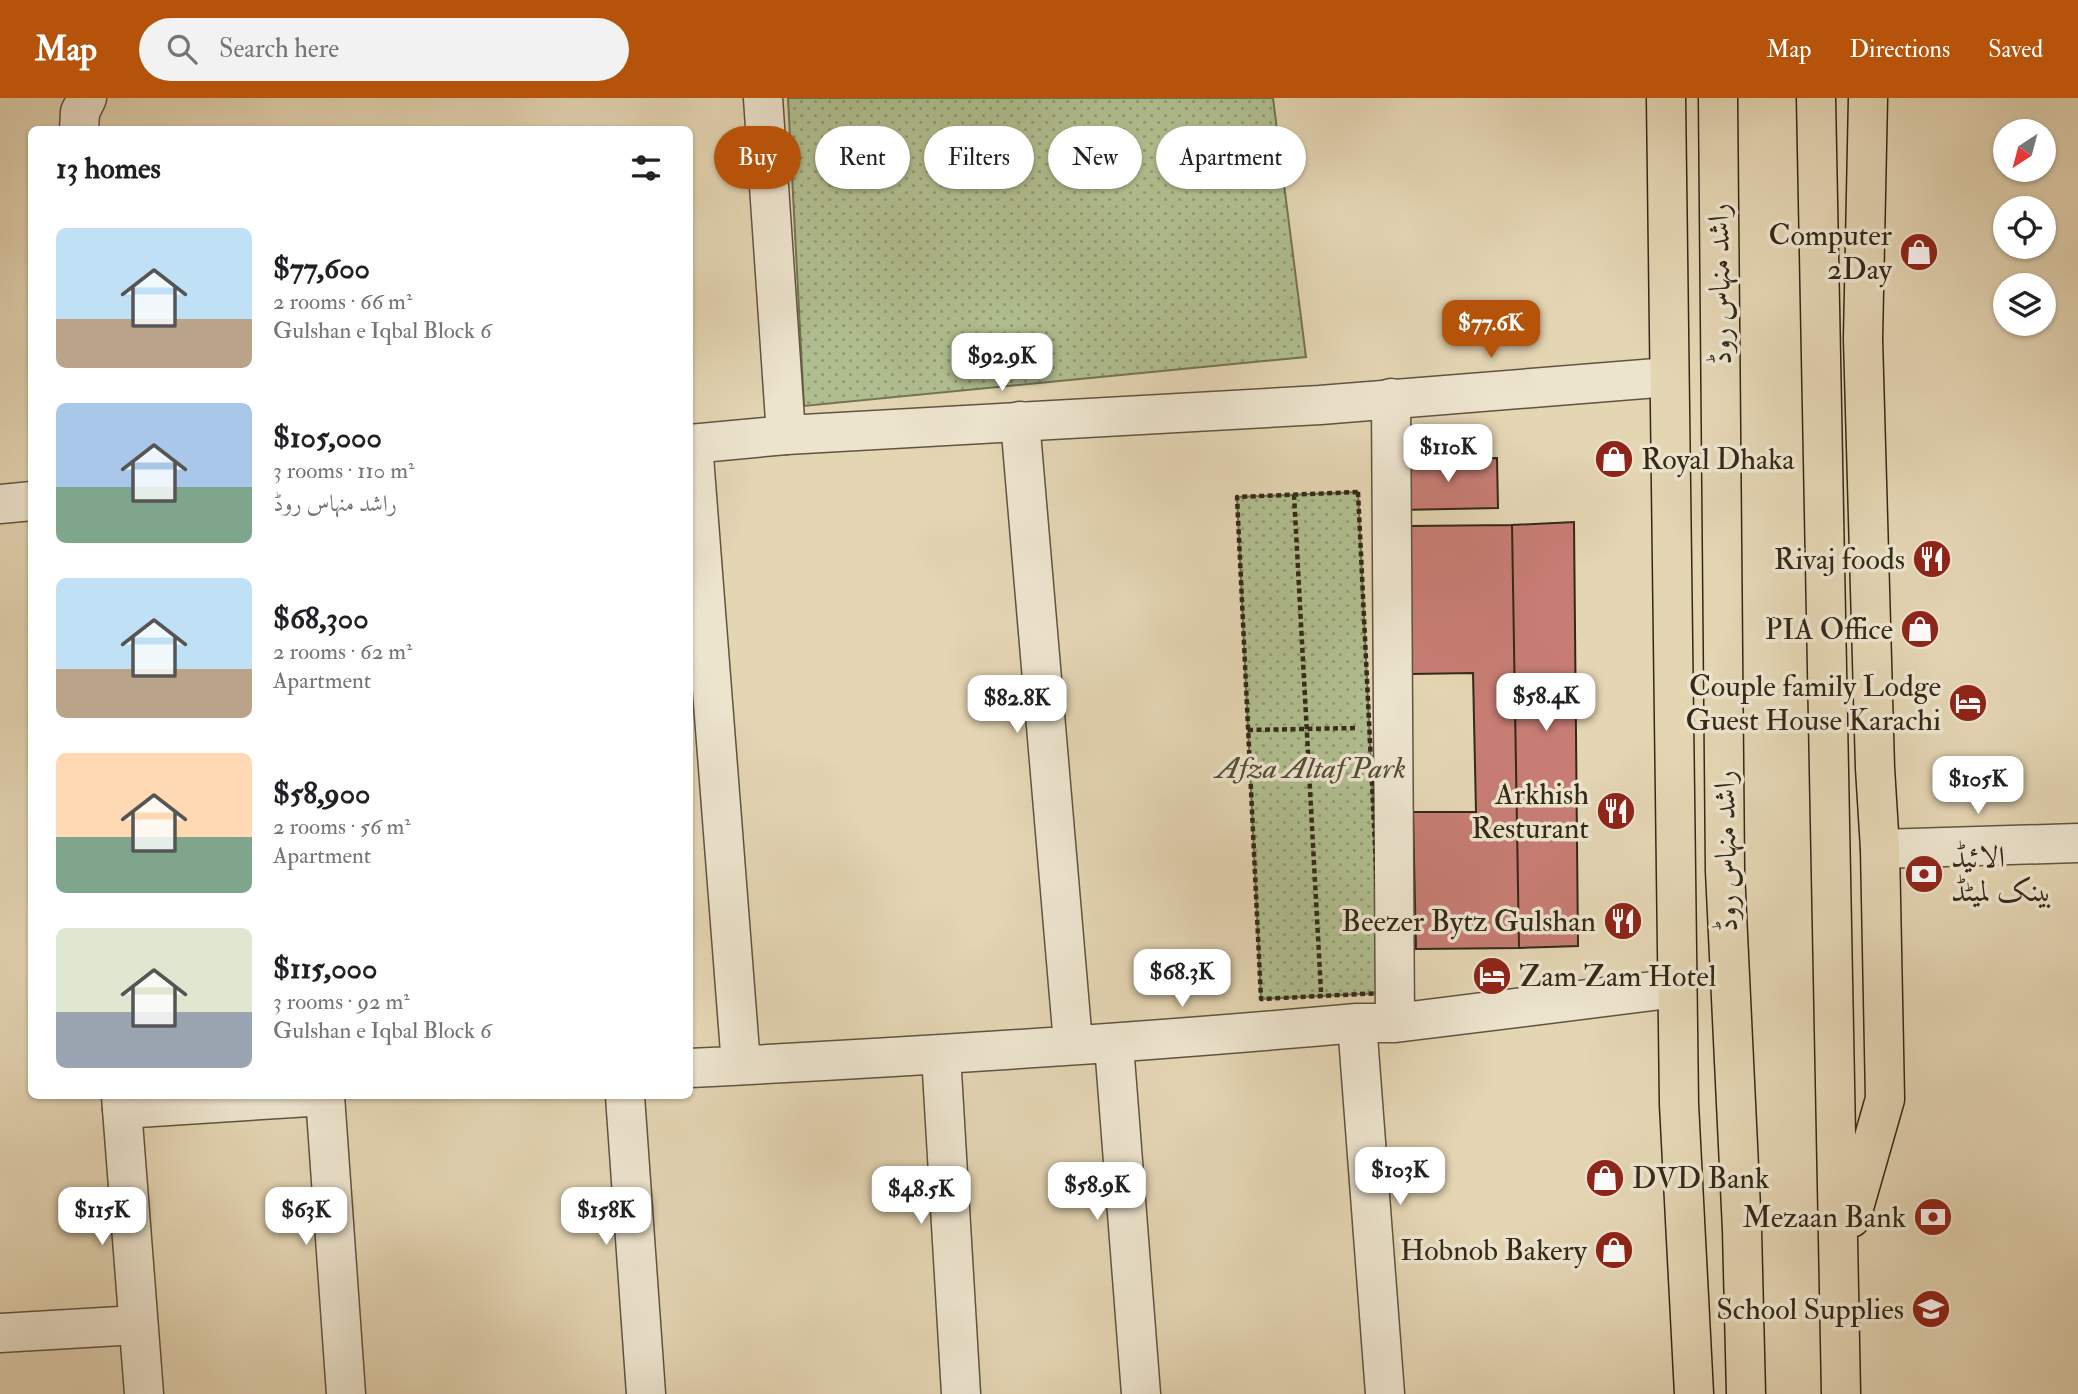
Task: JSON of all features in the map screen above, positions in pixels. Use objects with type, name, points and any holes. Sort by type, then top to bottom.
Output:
[{"type":"main road","points":[[1666,98],[1679,1104],[1694,1394]]},
{"type":"main road","name":"راشد منہاس روڈ","points":[[1718,98],[1725,871],[1742,1217],[1746,1394]]},
{"type":"main road","points":[[1816,98],[1841,1394]]},
{"type":"main road","points":[[1840,1253],[1885,1099],[1880,849],[1875,768],[1863,339],[1868,98]]},
{"type":"street","points":[[79,126],[80,112],[87,98]]},
{"type":"street","points":[[763,98],[786,435]]},
{"type":"street","points":[[693,444],[786,435],[1320,405],[1669,377]]},
{"type":"street","points":[[1391,398],[1395,1023]]},
{"type":"street","points":[[1020,421],[1073,1043]]},
{"type":"street","points":[[693,469],[741,1065]]},
{"type":"street","points":[[0,503],[28,501]]},
{"type":"street","points":[[1880,849],[2078,843]]},
{"type":"street","points":[[693,1068],[941,1055],[1073,1043],[1114,1045],[1395,1023],[1677,988]]},
{"type":"street","points":[[1357,1024],[1385,1394]]},
{"type":"street","points":[[1114,1045],[1141,1394]]},
{"type":"street","points":[[941,1055],[961,1394]]},
{"type":"street","points":[[144,1394],[122,1102],[224,1099]]},
{"type":"street","points":[[325,1099],[346,1394]]},
{"type":"street","points":[[625,1099],[646,1394]]},
{"type":"street","points":[[0,1333],[137,1325]]},
{"type":"path","points":[[1358,492],[1382,993],[1321,996],[1261,999],[1237,497],[1358,492]]},
{"type":"path","points":[[1294,495],[1321,996]]},
{"type":"path","points":[[1248,730],[1369,727]]},
{"type":"green space","points":[[788,98],[1273,98],[1277,126],[1156,126],[1156,189],[1285,189],[1306,357],[804,406],[793,189],[801,189],[801,126],[789,126]]},
{"type":"green space","name":"Afza Altaf Park","points":[[1358,492],[1382,993],[1261,999],[1237,497]]},
{"type":"building","points":[[1497,458],[1498,508],[1400,510],[1399,459]]},
{"type":"building","points":[[1574,522],[1578,946],[1519,948],[1512,525]]},
{"type":"building","points":[[1512,525],[1519,948],[1416,949],[1413,812],[1476,812],[1473,673],[1412,674],[1410,526]]},
{"type":"place","name":"Computer 2Day","points":[[1919,252]]},
{"type":"place","name":"Royal Dhaka","points":[[1614,459]]},
{"type":"place","name":"Rivaj foods","points":[[1932,559]]},
{"type":"place","name":"PIA Office","points":[[1920,629]]},
{"type":"place","name":"Couple family Lodge Guest House Karachi","points":[[1968,703]]},
{"type":"place","name":"Arkhish Resturant","points":[[1616,811]]},
{"type":"place","name":"الائیڈ بینک لمیٹڈ","points":[[1924,874]]},
{"type":"place","name":"Beezer Bytz Gulshan","points":[[1623,921]]},
{"type":"place","name":"Zam Zam Hotel","points":[[1492,976]]},
{"type":"place","name":"DVD Bank","points":[[1605,1178]]},
{"type":"place","name":"Mezaan Bank","points":[[1933,1217]]},
{"type":"place","name":"Hobnob Bakery","points":[[1614,1250]]},
{"type":"place","name":"School Supplies","points":[[1931,1309]]}]
